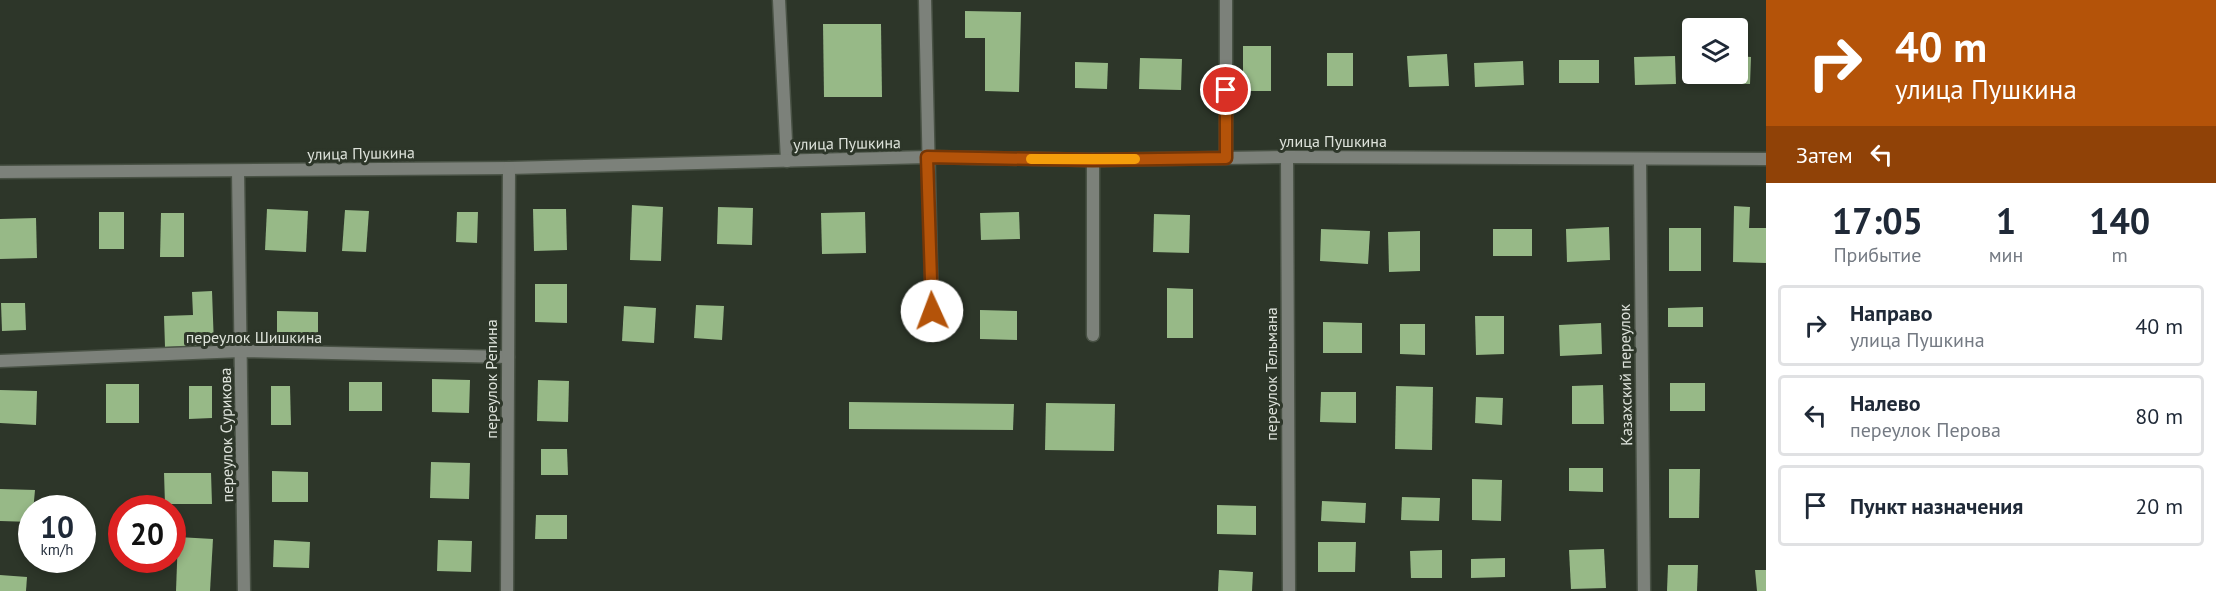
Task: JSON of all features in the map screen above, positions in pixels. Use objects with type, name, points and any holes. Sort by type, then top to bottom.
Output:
[{"type":"lane","points":[[779,0],[787,161]]},
{"type":"lane","points":[[925,0],[932,311]]},
{"type":"lane","points":[[1226,0],[1226,158]]},
{"type":"lane","name":"улица Пушкина","points":[[0,172],[508,168],[927,157],[1093,160],[1287,157],[1766,159]]},
{"type":"lane","name":"переулок Тельмана","points":[[1287,157],[1289,591]]},
{"type":"lane","name":"Казахский переулок","points":[[1640,159],[1644,591]]},
{"type":"lane","points":[[1093,160],[1093,335]]},
{"type":"lane","name":"переулок Репина","points":[[507,591],[508,168]]},
{"type":"lane","name":"переулок Сурикова","points":[[238,171],[244,591]]},
{"type":"lane","name":"переулок Шишкина","points":[[0,361],[241,351],[508,357]]},
{"type":"building","points":[[965,11],[1021,12],[1019,92],[985,91],[985,38],[965,38]]},
{"type":"building","points":[[823,24],[881,24],[882,97],[824,97]]},
{"type":"building","points":[[1243,46],[1271,46],[1271,91],[1243,91]]},
{"type":"building","points":[[1327,53],[1353,53],[1353,86],[1327,86]]},
{"type":"building","points":[[1447,54],[1449,86],[1409,87],[1407,56]]},
{"type":"building","points":[[1675,56],[1676,84],[1635,85],[1634,57]]},
{"type":"building","points":[[1748,57],[1751,57],[1750,84],[1748,84]]},
{"type":"building","points":[[1140,58],[1182,59],[1181,90],[1139,89]]},
{"type":"building","points":[[1559,60],[1599,60],[1599,83],[1559,83]]},
{"type":"building","points":[[1523,61],[1524,85],[1475,87],[1474,63]]},
{"type":"building","points":[[1075,62],[1108,63],[1107,89],[1075,88]]},
{"type":"building","points":[[632,205],[663,207],[661,261],[630,260]]},
{"type":"building","points":[[1734,206],[1750,207],[1749,228],[1766,228],[1766,263],[1733,262]]},
{"type":"building","points":[[718,207],[753,208],[752,245],[717,244]]},
{"type":"building","points":[[267,209],[308,211],[306,252],[265,250]]},
{"type":"building","points":[[533,209],[566,209],[567,250],[534,251]]},
{"type":"building","points":[[345,210],[369,211],[366,252],[342,251]]},
{"type":"building","points":[[99,212],[124,212],[124,249],[99,249]]},
{"type":"building","points":[[457,212],[478,212],[477,243],[456,242]]},
{"type":"building","points":[[865,212],[866,253],[822,254],[821,213]]},
{"type":"building","points":[[1019,212],[1020,239],[981,240],[980,213]]},
{"type":"building","points":[[161,213],[184,213],[184,257],[160,257]]},
{"type":"building","points":[[1154,214],[1190,215],[1189,253],[1153,252]]},
{"type":"building","points":[[36,218],[37,258],[0,259],[0,219]]},
{"type":"building","points":[[1609,227],[1610,260],[1567,262],[1566,229]]},
{"type":"building","points":[[1669,228],[1701,228],[1701,271],[1669,271]]},
{"type":"building","points":[[1321,229],[1370,231],[1368,264],[1320,261]]},
{"type":"building","points":[[1493,229],[1532,229],[1532,256],[1493,256]]},
{"type":"building","points":[[1420,231],[1420,271],[1389,272],[1388,232]]},
{"type":"building","points":[[535,284],[567,284],[567,323],[535,322]]},
{"type":"building","points":[[1167,288],[1193,289],[1193,338],[1167,338]]},
{"type":"building","points":[[212,291],[214,346],[165,347],[164,316],[193,315],[192,292]]},
{"type":"building","points":[[1,303],[25,303],[26,330],[2,331]]},
{"type":"building","points":[[696,305],[724,306],[722,340],[694,338]]},
{"type":"building","points":[[624,306],[656,308],[654,343],[622,341]]},
{"type":"building","points":[[1703,307],[1703,327],[1668,327],[1668,308]]},
{"type":"building","points":[[980,310],[1017,311],[1017,340],[980,339]]},
{"type":"building","points":[[277,311],[318,312],[318,337],[277,337]]},
{"type":"building","points":[[1475,316],[1504,316],[1504,354],[1476,355]]},
{"type":"building","points":[[1323,322],[1362,323],[1362,353],[1323,353]]},
{"type":"building","points":[[1601,323],[1602,354],[1560,356],[1559,325]]},
{"type":"building","points":[[1400,324],[1425,324],[1425,355],[1400,354]]},
{"type":"building","points":[[432,379],[470,380],[469,413],[432,412]]},
{"type":"building","points":[[538,380],[569,381],[568,422],[537,421]]},
{"type":"building","points":[[349,382],[382,382],[382,411],[349,411]]},
{"type":"building","points":[[1670,383],[1705,383],[1705,411],[1670,411]]},
{"type":"building","points":[[106,384],[139,384],[139,423],[106,423]]},
{"type":"building","points":[[1603,385],[1604,424],[1572,424],[1572,386]]},
{"type":"building","points":[[189,386],[212,386],[212,418],[189,419]]},
{"type":"building","points":[[271,386],[290,386],[291,425],[271,425]]},
{"type":"building","points":[[1396,386],[1433,387],[1432,450],[1395,449]]},
{"type":"building","points":[[0,390],[37,391],[36,425],[0,423]]},
{"type":"building","points":[[1321,392],[1356,392],[1356,423],[1320,422]]},
{"type":"building","points":[[1476,397],[1503,398],[1502,425],[1475,423]]},
{"type":"building","points":[[849,402],[1014,404],[1013,430],[849,429]]},
{"type":"building","points":[[1046,403],[1115,404],[1114,451],[1045,450]]},
{"type":"building","points":[[541,449],[567,449],[568,475],[541,475]]},
{"type":"building","points":[[431,462],[470,463],[469,499],[430,498]]},
{"type":"building","points":[[1569,468],[1603,468],[1603,492],[1569,491]]},
{"type":"building","points":[[1669,469],[1700,469],[1699,518],[1669,518]]},
{"type":"building","points":[[272,471],[308,472],[308,502],[272,502]]},
{"type":"building","points":[[164,473],[211,473],[212,504],[186,504],[186,495],[165,495]]},
{"type":"building","points":[[1472,479],[1502,480],[1501,521],[1472,520]]},
{"type":"building","points":[[0,489],[35,490],[35,495],[18,495],[18,522],[0,521]]},
{"type":"building","points":[[1402,497],[1440,498],[1439,521],[1401,520]]},
{"type":"building","points":[[1322,501],[1366,503],[1365,523],[1321,521]]},
{"type":"building","points":[[1217,505],[1256,506],[1256,535],[1217,534]]},
{"type":"building","points":[[536,515],[567,515],[567,539],[535,539]]},
{"type":"building","points":[[186,537],[213,539],[210,591],[176,591],[177,573],[186,573]]},
{"type":"building","points":[[274,540],[310,542],[309,568],[273,567]]},
{"type":"building","points":[[438,540],[472,541],[471,572],[437,571]]},
{"type":"building","points":[[1318,542],[1356,542],[1355,572],[1318,572]]},
{"type":"building","points":[[1604,549],[1606,588],[1571,589],[1569,550]]},
{"type":"building","points":[[1442,550],[1442,578],[1411,578],[1410,551]]},
{"type":"building","points":[[1505,558],[1505,577],[1471,578],[1471,559]]},
{"type":"building","points":[[1668,565],[1698,565],[1697,591],[1667,591]]},
{"type":"building","points":[[1219,570],[1253,572],[1252,591],[1218,591]]},
{"type":"building","points":[[1755,570],[1766,570],[1766,591],[1757,591]]},
{"type":"building","points":[[0,575],[27,577],[26,591],[0,591]]},
{"type":"slow traffic","points":[[1031,159],[1135,159]]},
{"type":"route","points":[[932,311],[927,157],[1093,160],[1226,158],[1226,90]]}]
